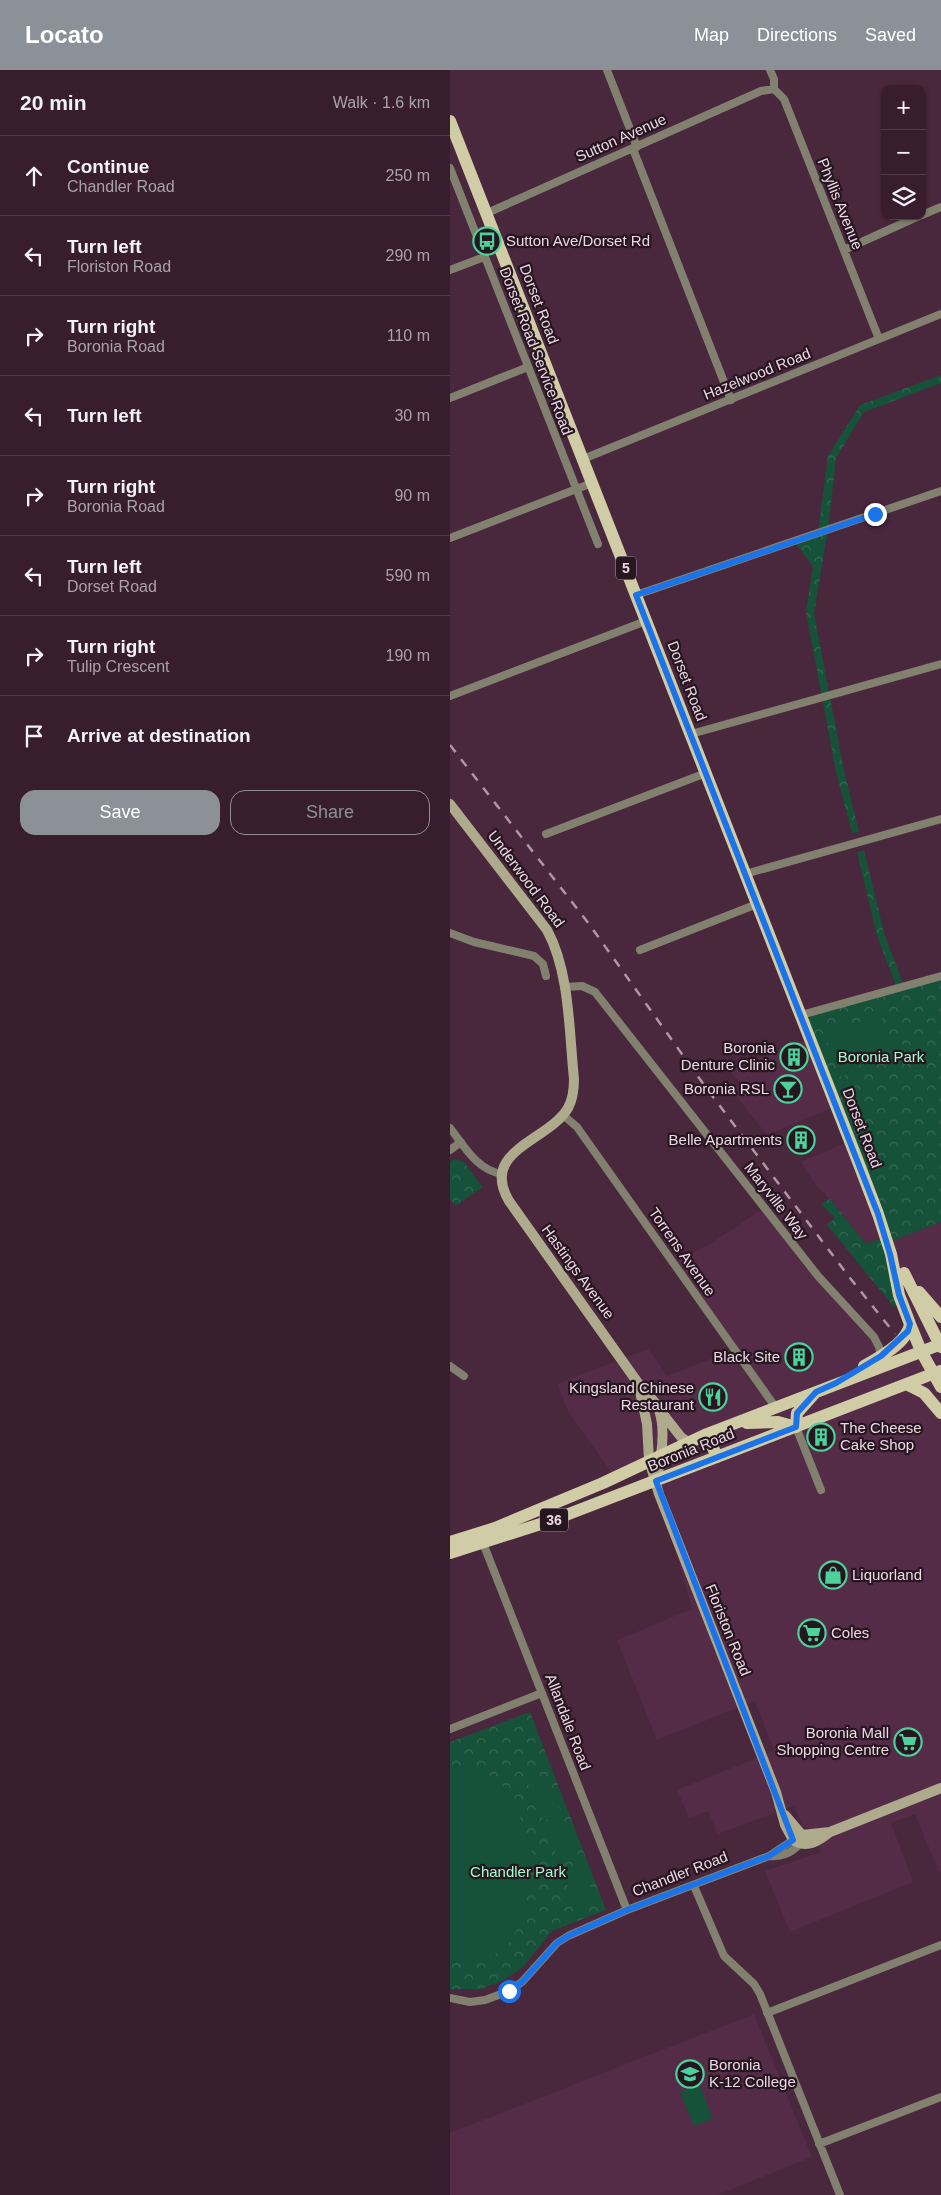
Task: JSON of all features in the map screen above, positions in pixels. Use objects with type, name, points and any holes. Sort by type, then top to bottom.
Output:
[{"type":"main road","name":"Dorset Road","points":[[450,121],[875,1207],[890,1254],[894,1278],[910,1324],[921,1351],[937,1372],[941,1388]]},
{"type":"main road","name":"Underwood Road","points":[[450,804],[547,930],[557,951],[563,983]]},
{"type":"main road","points":[[502,1174],[510,1157],[563,1115],[570,1104],[574,1079],[563,983]]},
{"type":"main road","name":"Hastings Avenue","points":[[502,1174],[503,1190],[509,1201],[638,1383],[680,1437],[689,1443]]},
{"type":"main road","name":"Dorset Road","points":[[890,1254],[941,1317]]},
{"type":"main road","name":"Dorset Road","points":[[904,1273],[941,1345]]},
{"type":"main road","name":"Boronia Road","points":[[836,1383],[881,1356],[907,1334],[910,1324]]},
{"type":"main road","name":"Boronia Road","points":[[450,1542],[495,1528],[586,1490],[708,1434],[836,1383],[941,1345]]},
{"type":"main road","name":"Boronia Road","points":[[450,1553],[553,1520],[937,1372]]},
{"type":"main road","name":"Hastings Avenue","points":[[638,1383],[647,1424],[649,1460],[656,1481]]},
{"type":"main road","points":[[906,1384],[924,1393],[941,1413]]},
{"type":"main road","points":[[734,1424],[778,1422],[796,1427],[797,1413],[816,1392]]},
{"type":"main road","points":[[656,1404],[660,1422],[662,1454],[656,1481]]},
{"type":"main road","points":[[708,1434],[717,1457]]},
{"type":"main road","name":"Floriston Road","points":[[656,1481],[784,1814],[798,1840]]},
{"type":"main road","name":"Chandler Road","points":[[798,1840],[830,1832],[941,1788]]},
{"type":"street","points":[[607,70],[731,400]]},
{"type":"street","points":[[769,70],[774,79],[771,89]]},
{"type":"street","name":"Sutton Avenue","points":[[487,214],[771,89]]},
{"type":"street","name":"Phyllis Avenue","points":[[771,89],[784,99],[879,339]]},
{"type":"street","name":"Dorset Road Service Road","points":[[450,168],[598,544]]},
{"type":"street","points":[[926,214],[941,206]]},
{"type":"street","points":[[844,250],[912,220]]},
{"type":"street","points":[[450,270],[484,257]]},
{"type":"street","name":"Hazelwood Road","points":[[583,459],[941,314]]},
{"type":"street","points":[[450,398],[528,367]]},
{"type":"street","points":[[450,538],[592,483]]},
{"type":"street","points":[[636,595],[941,491]]},
{"type":"street","points":[[450,696],[646,620]]},
{"type":"street","points":[[691,734],[941,664]]},
{"type":"street","points":[[546,834],[706,773]]},
{"type":"street","points":[[745,874],[941,820]]},
{"type":"street","points":[[640,950],[757,904]]},
{"type":"street","points":[[450,933],[474,942],[534,956],[543,964],[546,976]]},
{"type":"street","points":[[801,1015],[941,976]]},
{"type":"street","name":"Maryville Way","points":[[563,983],[582,986],[595,992],[808,1264],[874,1337],[880,1347],[881,1356]]},
{"type":"street","name":"Torrens Avenue","points":[[563,1115],[577,1127],[776,1408]]},
{"type":"street","points":[[450,1128],[484,1168],[502,1174]]},
{"type":"street","points":[[450,1150],[461,1142]]},
{"type":"street","points":[[450,1366],[464,1376]]},
{"type":"street","points":[[796,1427],[821,1490]]},
{"type":"street","name":"Allandale Road","points":[[483,1543],[627,1910]]},
{"type":"street","points":[[450,1729],[542,1693]]},
{"type":"street","name":"Chandler Road","points":[[450,1998],[470,2002],[485,2000],[509,1991],[522,1982],[557,1943],[627,1910],[769,1856],[781,1857],[788,1854],[798,1840]]},
{"type":"street","points":[[694,1886],[724,1956],[754,1984],[768,2013],[840,2195]]},
{"type":"street","points":[[768,2013],[941,1945]]},
{"type":"street","points":[[819,2144],[941,2097]]},
{"type":"shaded area","points":[[810,1038],[836,1106],[767,1135],[731,1089],[741,1084],[730,1071]]},
{"type":"shaded area","points":[[850,1141],[885,1237],[866,1244],[832,1201],[817,1187],[801,1162]]},
{"type":"shaded area","points":[[764,1208],[881,1351],[908,1331],[887,1243],[941,1222],[941,1871],[939,1872],[915,1814],[891,1823],[913,1882],[790,1932],[765,1871],[821,1852],[811,1829],[802,1826],[795,1805],[718,1834],[708,1811],[689,1818],[677,1790],[774,1751],[755,1701],[657,1740],[617,1640],[692,1609],[649,1460],[615,1478],[568,1411],[557,1384],[648,1349],[667,1376],[734,1350],[673,1264],[718,1239]]},
{"type":"shaded area","name":"Boronia K-12 College","points":[[754,2014],[812,2157],[717,2195],[450,2195],[450,2133]]},
{"type":"green space","points":[[941,375],[941,383],[864,412],[836,458],[828,530],[814,613],[844,771],[859,832],[852,833],[836,772],[806,612],[813,567],[794,541],[818,533],[828,456],[860,405]]},
{"type":"green space","name":"Boronia Park","points":[[864,850],[884,933],[904,986],[941,976],[941,1222],[887,1243],[902,1303],[894,1307],[827,1225],[835,1218],[821,1204],[830,1199],[866,1244],[885,1237],[801,1015],[897,988],[877,936],[857,852]]},
{"type":"green space","points":[[880,1014],[896,1055],[870,1065],[869,1061],[859,1065],[860,1069],[841,1077],[825,1036]]},
{"type":"green space","points":[[454,1159],[463,1161],[483,1187],[455,1206],[450,1198],[450,1162]]},
{"type":"green space","name":"Chandler Park","points":[[530,1712],[606,1910],[552,1931],[523,1967],[504,1980],[481,1989],[450,1989],[450,1742]]},
{"type":"green space","points":[[450,1767],[484,1773],[500,1783],[516,1809],[530,1845],[531,1869],[529,1885],[516,1931],[502,1950],[483,1958],[470,1960],[450,1961]]},
{"type":"green space","points":[[547,1777],[562,1814],[543,1821],[528,1784]]},
{"type":"green space","points":[[564,1820],[579,1857],[560,1864],[545,1827]]},
{"type":"green space","points":[[581,1864],[596,1901],[577,1909],[562,1872]]},
{"type":"green space","points":[[699,2084],[713,2119],[694,2126],[680,2092]]},
{"type":"railway","points":[[450,745],[589,924],[707,1089],[850,1278],[895,1334]]},
{"type":"place","name":"Sutton Ave/Dorset Rd","points":[[487,241]]},
{"type":"place","name":"Boronia Denture Clinic","points":[[794,1057]]},
{"type":"place","name":"Boronia RSL","points":[[788,1089]]},
{"type":"place","name":"Belle Apartments","points":[[801,1140]]},
{"type":"place","name":"Black Site","points":[[799,1357]]},
{"type":"place","name":"Kingsland Chinese Restaurant","points":[[713,1397]]},
{"type":"place","name":"The Cheese Cake Shop","points":[[821,1437]]},
{"type":"place","name":"Liquorland","points":[[833,1575]]},
{"type":"place","name":"Coles","points":[[812,1633]]},
{"type":"place","name":"Boronia Mall Shopping Centre","points":[[908,1742]]},
{"type":"place","name":"Boronia K-12 College","points":[[690,2074]]},
{"type":"route","points":[[509,1991],[522,1982],[557,1943],[568,1936],[627,1910],[769,1856],[793,1840],[787,1831],[784,1814],[776,1792],[656,1481],[796,1427],[797,1413],[816,1392],[836,1383],[881,1356],[907,1334],[910,1324],[894,1278],[890,1254],[878,1214],[636,595],[875,514]]}]
